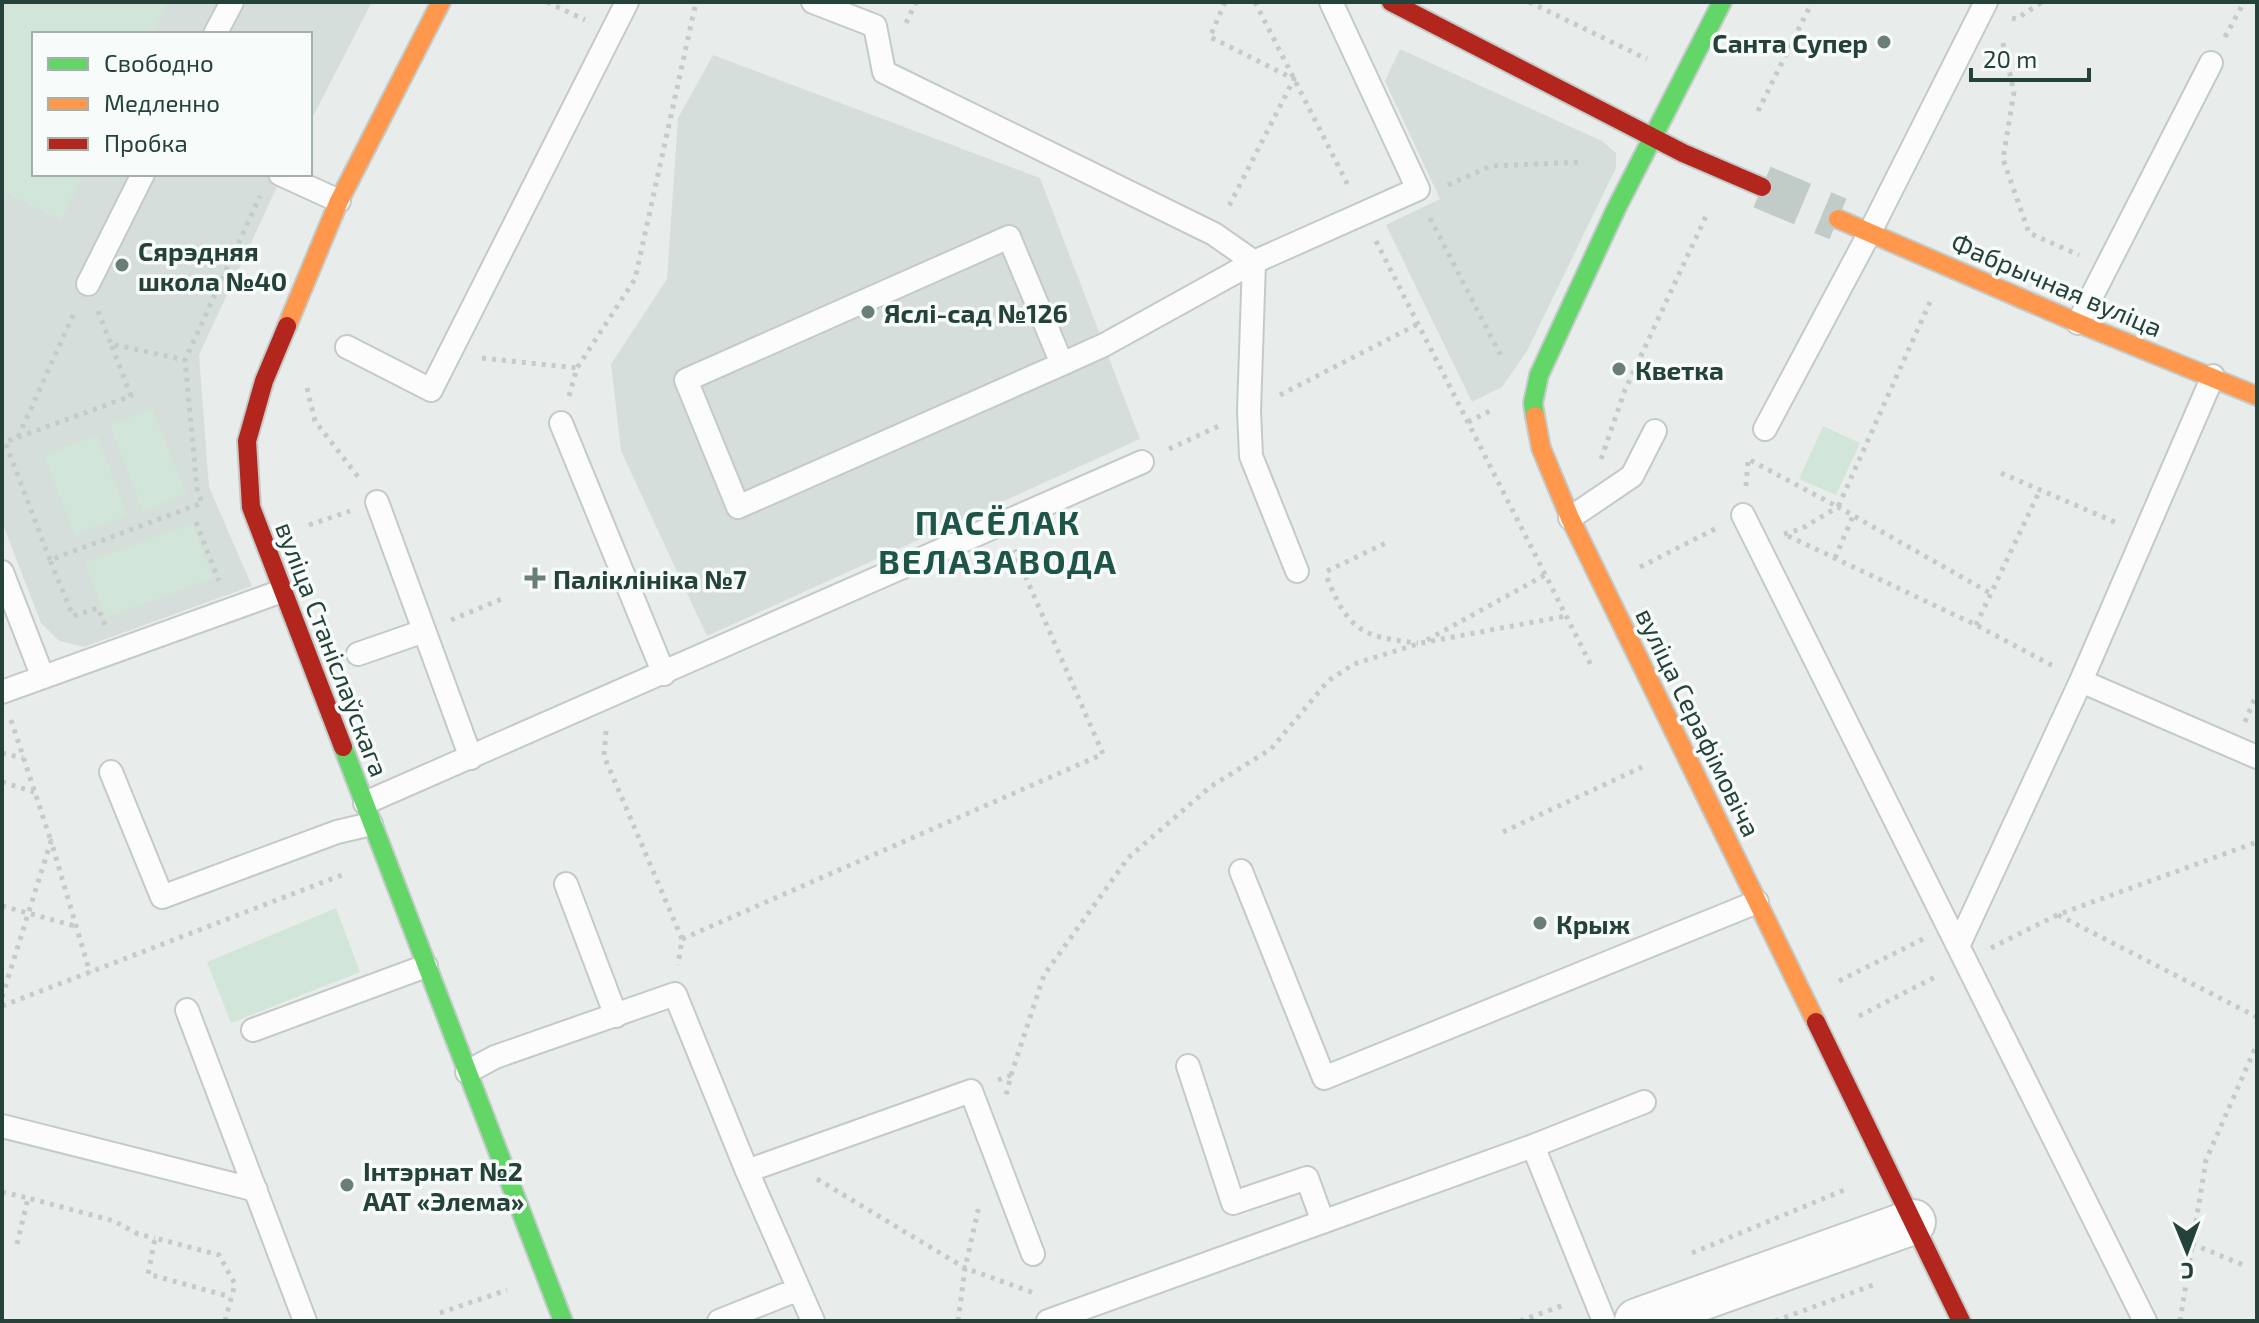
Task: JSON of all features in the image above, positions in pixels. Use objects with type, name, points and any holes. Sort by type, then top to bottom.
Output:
[{"type":"street","name":"вуліца Станіслаўскага","points":[[441,2],[339,201],[264,381],[247,441],[251,507],[563,1321]]},
{"type":"street","points":[[1391,2],[1653,138],[1762,187]]},
{"type":"street","name":"вуліца Серафімовіча","points":[[1722,2],[1539,375],[1533,403],[1541,448],[1570,518],[1961,1321]]},
{"type":"street","name":"Фабрычная вуліца","points":[[1838,219],[2078,323],[2257,396]]},
{"type":"street","points":[[1637,1321],[1913,1222]]},
{"type":"lane","points":[[216,32],[232,2]]},
{"type":"lane","points":[[347,347],[431,390],[627,2]]},
{"type":"lane","points":[[813,2],[875,26],[884,72],[1214,234],[1254,262]]},
{"type":"lane","points":[[1062,364],[1009,237],[686,380],[738,507],[1062,364],[1104,345],[1254,262],[1418,189],[1331,2]]},
{"type":"lane","points":[[1765,429],[1870,232],[1986,2]]},
{"type":"lane","points":[[2078,323],[2211,63]]},
{"type":"lane","points":[[88,284],[142,176]]},
{"type":"lane","points":[[272,181],[339,201]]},
{"type":"lane","points":[[1254,262],[1249,411],[1251,456],[1297,571]]},
{"type":"lane","points":[[1958,943],[2081,681],[2213,376]]},
{"type":"lane","points":[[561,423],[664,674]]},
{"type":"lane","points":[[1570,518],[1632,476],[1655,431]]},
{"type":"lane","points":[[111,772],[162,897],[337,832],[471,758],[1142,462]]},
{"type":"lane","points":[[377,502],[471,758]]},
{"type":"lane","points":[[1743,515],[2145,1321]]},
{"type":"lane","points":[[2,572],[42,675]]},
{"type":"lane","points":[[5,701],[42,675],[282,591]]},
{"type":"lane","points":[[358,654],[424,631]]},
{"type":"lane","points":[[2081,681],[2257,757]]},
{"type":"lane","points":[[1241,871],[1324,1078],[1757,902]]},
{"type":"lane","points":[[566,884],[616,1016]]},
{"type":"lane","points":[[253,1030],[426,966]]},
{"type":"lane","points":[[467,1072],[495,1057],[675,994],[747,1171],[813,1321]]},
{"type":"lane","points":[[187,1010],[256,1190],[300,1317]]},
{"type":"lane","points":[[1188,1066],[1233,1203],[1307,1178],[1323,1222]]},
{"type":"lane","points":[[747,1171],[971,1091],[1033,1254]]},
{"type":"lane","points":[[1048,1321],[1533,1146],[1644,1102]]},
{"type":"lane","points":[[2,1126],[256,1190]]},
{"type":"lane","points":[[1533,1146],[1604,1321]]},
{"type":"lane","points":[[719,1321],[799,1289]]},
{"type":"path","points":[[547,2],[612,33]]},
{"type":"path","points":[[449,355],[577,368],[635,279],[696,2]]},
{"type":"path","points":[[1225,2],[1210,37],[1294,79]]},
{"type":"path","points":[[1255,2],[1594,671]]},
{"type":"path","points":[[1529,2],[1652,61]]},
{"type":"path","points":[[1758,111],[1812,2]]},
{"type":"path","points":[[2211,63],[2244,2]]},
{"type":"path","points":[[2003,43],[2014,92],[2003,159],[2029,233],[2106,267]]},
{"type":"path","points":[[1214,234],[1294,79]]},
{"type":"path","points":[[1503,361],[1431,221],[1418,189],[1436,190],[1491,166],[1584,162]]},
{"type":"path","points":[[50,560],[202,503],[197,488],[185,360],[272,181]]},
{"type":"path","points":[[1625,390],[1707,214]]},
{"type":"path","points":[[88,284],[131,396],[5,442],[73,616],[98,608],[106,626]]},
{"type":"path","points":[[18,438],[88,284]]},
{"type":"path","points":[[1756,542],[1801,529],[1838,507],[1930,301]]},
{"type":"path","points":[[111,344],[185,360]]},
{"type":"path","points":[[304,377],[315,421],[377,502],[309,525]]},
{"type":"path","points":[[1468,422],[1504,405]]},
{"type":"path","points":[[1743,515],[1748,459],[1990,593]]},
{"type":"path","points":[[2001,473],[2108,520]]},
{"type":"path","points":[[1976,625],[2040,490]]},
{"type":"path","points":[[1743,515],[1976,625],[2081,681]]},
{"type":"path","points":[[1638,569],[1743,515]]},
{"type":"path","points":[[1835,558],[1853,516]]},
{"type":"path","points":[[196,522],[220,583],[205,588]]},
{"type":"path","points":[[682,939],[1103,754],[1003,524]]},
{"type":"path","points":[[1325,572],[1388,542]]},
{"type":"path","points":[[1319,559],[1341,612],[1363,631],[1383,640],[1421,643],[1545,575]]},
{"type":"path","points":[[424,631],[504,598]]},
{"type":"path","points":[[1011,1075],[1044,975],[1128,858],[1210,787],[1271,749],[1328,681],[1354,664],[1421,643],[1566,616]]},
{"type":"path","points":[[609,698],[604,756],[682,939],[675,994]]},
{"type":"path","points":[[5,701],[90,973]]},
{"type":"path","points":[[2,753],[24,759]]},
{"type":"path","points":[[1635,753],[1649,780]]},
{"type":"path","points":[[1503,832],[1642,767]]},
{"type":"path","points":[[2,782],[35,792]]},
{"type":"path","points":[[2,997],[51,841]]},
{"type":"path","points":[[1838,982],[2057,915],[2257,842]]},
{"type":"path","points":[[2,1006],[384,858]]},
{"type":"path","points":[[2,906],[76,926]]},
{"type":"path","points":[[2057,915],[2257,1017]]},
{"type":"path","points":[[1856,1018],[1958,943]]},
{"type":"path","points":[[2180,1321],[2206,1160],[2257,1044]]},
{"type":"path","points":[[784,1158],[965,1268],[1080,1309]]},
{"type":"path","points":[[1843,1173],[1850,1188]]},
{"type":"path","points":[[2,1192],[114,1221],[138,1234],[219,1255],[235,1284],[225,1321]]},
{"type":"path","points":[[17,1244],[28,1198]]},
{"type":"path","points":[[155,1238],[148,1274],[231,1297]]},
{"type":"path","points":[[2192,1244],[2246,1266]]},
{"type":"path","points":[[958,1321],[965,1268]]},
{"type":"path","points":[[440,1313],[545,1276]]},
{"type":"path","points":[[1775,1321],[1879,1283]]},
{"type":"shaded area","name":"Сярэдняя школа №40","points":[[2,2],[372,2],[312,118],[312,32],[32,32],[32,176],[282,176],[199,355],[209,487],[252,586],[84,647],[59,641],[41,623],[2,522]]},
{"type":"shaded area","points":[[1400,49],[1602,141],[1616,153],[1616,168],[1527,351],[1502,387],[1472,402],[1386,225],[1440,199],[1385,81]]},
{"type":"shaded area","name":"Яслі-сад №126","points":[[713,55],[1040,178],[1140,439],[707,636],[621,451],[611,364],[667,279],[678,118]]},
{"type":"green space","points":[[2,2],[168,2],[153,32],[32,32],[32,176],[82,176],[61,220],[2,191]]},
{"type":"green space","points":[[152,408],[186,494],[143,511],[110,425]]},
{"type":"green space","points":[[1823,426],[1860,443],[1836,495],[1799,479]]},
{"type":"green space","points":[[97,435],[127,515],[75,535],[44,455]]},
{"type":"green space","points":[[192,523],[213,578],[106,618],[85,563]]},
{"type":"green space","points":[[336,908],[360,972],[231,1023],[207,962]]},
{"type":"tunnel","points":[[1762,187],[1838,219]]},
{"type":"traffic: fast","points":[[1535,416],[1533,403],[1539,375],[1616,209],[1722,2]]},
{"type":"traffic: fast","points":[[343,747],[563,1321]]},
{"type":"traffic: slow","points":[[287,326],[339,201],[441,2]]},
{"type":"traffic: slow","points":[[1838,219],[2078,323],[2257,396]]},
{"type":"traffic: slow","points":[[1535,416],[1541,448],[1570,518],[1816,1022]]},
{"type":"traffic: jam","points":[[1391,2],[1683,153],[1762,187]]},
{"type":"traffic: jam","points":[[287,326],[264,381],[247,441],[251,507],[343,747]]},
{"type":"traffic: jam","points":[[1816,1022],[1961,1321]]},
{"type":"place","name":"Санта Супер","points":[[1884,42]]},
{"type":"place","name":"Сярэдняя школа №40","points":[[122,265]]},
{"type":"place","name":"Яслі-сад №126","points":[[868,312]]},
{"type":"place","name":"Кветка","points":[[1619,369]]},
{"type":"place","name":"Паліклініка №7","points":[[535,578]]},
{"type":"place","name":"Крыж","points":[[1540,923]]},
{"type":"place","name":"Інтэрнат №2 ААТ «Элема»","points":[[347,1185]]},
{"type":"district","name":"ПАСЁЛАК ВЕЛАЗАВОДА","points":[[998,540]]}]
